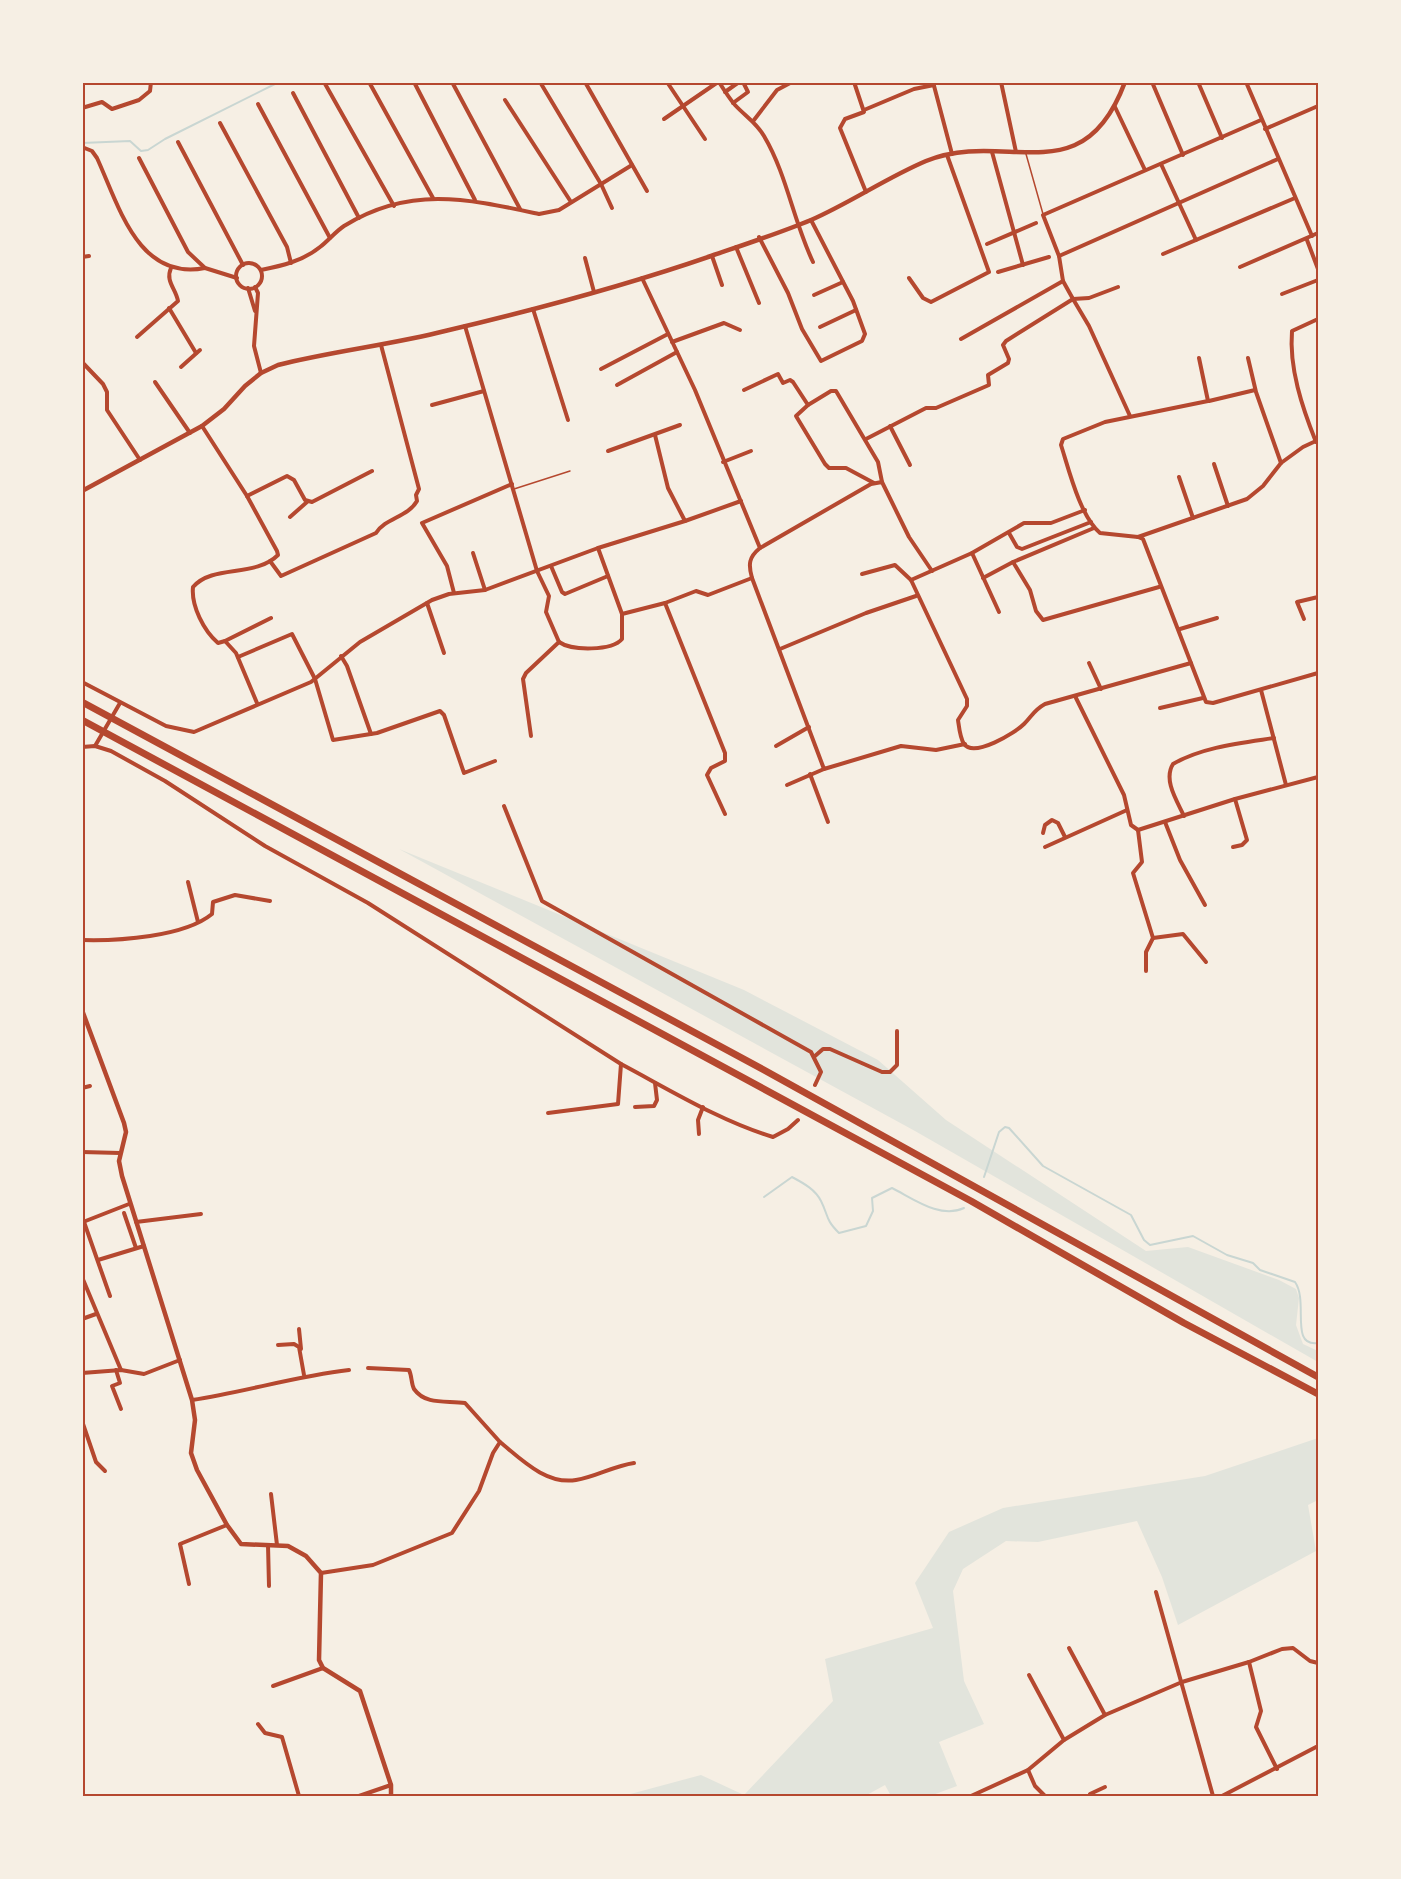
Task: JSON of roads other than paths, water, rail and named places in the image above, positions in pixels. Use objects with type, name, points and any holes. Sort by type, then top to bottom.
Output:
[{"type":"highway","points":[[82,702],[815,1098],[1318,1377]]},
{"type":"highway","points":[[82,720],[971,1201],[1185,1323],[1318,1394]]},
{"type":"street","points":[[82,108],[102,102],[112,109],[139,100],[150,91],[150,82]]},
{"type":"street","points":[[324,82],[394,206]]},
{"type":"street","points":[[369,82],[433,198]]},
{"type":"street","points":[[414,82],[476,200]]},
{"type":"street","points":[[452,82],[520,210]]},
{"type":"street","points":[[540,82],[601,184],[612,208]]},
{"type":"street","points":[[585,82],[647,191]]},
{"type":"street","points":[[668,82],[705,139]]},
{"type":"street","points":[[663,119],[718,82],[733,103],[754,120],[774,155],[796,225],[813,262]]},
{"type":"street","points":[[725,92],[741,82],[748,92],[733,103]]},
{"type":"street","points":[[754,120],[777,90],[792,82]]},
{"type":"street","points":[[854,82],[864,110]]},
{"type":"street","points":[[1001,82],[1016,154]]},
{"type":"street","points":[[82,491],[202,426],[261,374],[291,362],[465,326],[594,292],[712,256],[811,220],[926,161],[950,154],[1056,152],[1082,142],[1101,126],[1115,107],[1125,82]]},
{"type":"street","points":[[1152,82],[1183,155]]},
{"type":"street","points":[[1198,82],[1222,138]]},
{"type":"street","points":[[1246,82],[1312,236]]},
{"type":"street","points":[[866,192],[840,126],[845,119],[864,110],[914,88],[933,84],[950,154],[989,272],[931,302],[923,298],[909,278]]},
{"type":"street","points":[[293,93],[359,218]]},
{"type":"street","points":[[505,100],[571,202]]},
{"type":"street","points":[[258,104],[330,238]]},
{"type":"street","points":[[1265,129],[1318,106]]},
{"type":"street","points":[[1115,107],[1145,170]]},
{"type":"street","points":[[1130,416],[1089,326],[1063,281],[1059,256],[1043,215],[1261,120]]},
{"type":"street","points":[[220,123],[287,247],[291,263]]},
{"type":"street","points":[[178,142],[243,265]]},
{"type":"street","points":[[82,147],[92,151],[97,158],[139,243],[159,263],[187,272],[205,268]]},
{"type":"street","points":[[992,152],[1012,232],[1023,265]]},
{"type":"street","points":[[139,158],[188,252],[205,268],[237,278]]},
{"type":"street","points":[[1059,256],[1278,159]]},
{"type":"street","points":[[1161,164],[1196,240]]},
{"type":"street","points":[[261,270],[291,263],[318,249],[359,218],[394,206],[433,198],[476,200],[520,210],[548,213],[571,202],[632,165]]},
{"type":"street","points":[[1163,254],[1295,198]]},
{"type":"street","points":[[759,237],[819,361],[864,339],[865,334],[843,282],[811,220]]},
{"type":"street","points":[[987,244],[1036,223]]},
{"type":"street","points":[[1240,267],[1307,240],[1318,233]]},
{"type":"street","points":[[1307,240],[1318,269]]},
{"type":"street","points":[[736,247],[759,303]]},
{"type":"street","points":[[82,257],[89,256]]},
{"type":"street","points":[[712,256],[722,285]]},
{"type":"street","points":[[998,272],[1049,257]]},
{"type":"street","points":[[585,258],[594,292]]},
{"type":"street","points":[[251,263],[261,270],[262,278],[255,287],[248,288],[241,285],[237,278],[238,270],[243,265],[251,263]]},
{"type":"street","points":[[137,337],[178,301],[169,280],[168,274],[171,268]]},
{"type":"street","points":[[642,278],[695,390],[760,548]]},
{"type":"street","points":[[1282,294],[1318,280]]},
{"type":"street","points":[[961,339],[1063,281]]},
{"type":"street","points":[[813,295],[843,282]]},
{"type":"street","points":[[255,287],[258,293],[254,346],[261,374]]},
{"type":"street","points":[[866,439],[926,408],[936,408],[989,385],[988,375],[1008,363],[1009,359],[1003,345],[1006,341],[1073,299],[1089,298],[1118,287]]},
{"type":"street","points":[[248,288],[255,312]]},
{"type":"street","points":[[169,308],[195,353]]},
{"type":"street","points":[[533,308],[568,420]]},
{"type":"street","points":[[820,327],[856,310]]},
{"type":"street","points":[[1256,390],[1105,422],[1061,441],[1085,510],[1094,528],[1100,533],[1138,537],[1228,506],[1255,494],[1281,463],[1317,441],[1290,352],[1292,331],[1318,319]]},
{"type":"street","points":[[672,342],[724,323],[740,330]]},
{"type":"street","points":[[465,326],[537,570],[549,596],[546,612],[559,642],[568,647],[584,648],[619,643],[622,639],[621,614],[598,548]]},
{"type":"street","points":[[601,369],[668,334]]},
{"type":"street","points":[[270,561],[281,576],[376,533],[380,526],[409,510],[417,502],[420,489],[381,345]]},
{"type":"street","points":[[181,367],[200,350]]},
{"type":"street","points":[[617,386],[677,352]]},
{"type":"street","points":[[1199,358],[1208,401]]},
{"type":"street","points":[[1248,358],[1256,390],[1281,463]]},
{"type":"street","points":[[82,362],[103,384],[107,392],[107,410],[140,460]]},
{"type":"street","points":[[744,390],[777,374],[783,383],[790,380],[793,382],[808,405]]},
{"type":"street","points":[[155,382],[190,433]]},
{"type":"street","points":[[874,483],[866,476],[846,468],[829,468],[796,416],[831,390],[836,391],[878,462],[882,482],[909,537],[932,571]]},
{"type":"street","points":[[432,405],[484,391]]},
{"type":"street","points":[[608,451],[680,424]]},
{"type":"street","points":[[202,426],[247,496],[278,551],[275,558],[249,569],[204,578],[193,587],[192,600],[209,633],[218,644],[272,618]]},
{"type":"street","points":[[890,426],[910,465]]},
{"type":"street","points":[[655,435],[668,488],[685,521]]},
{"type":"street","points":[[723,462],[752,451]]},
{"type":"street","points":[[1214,465],[1228,506]]},
{"type":"street","points":[[290,517],[308,502],[372,471]]},
{"type":"street","points":[[247,496],[287,476],[294,480],[308,502]]},
{"type":"street","points":[[1179,477],[1193,518]]},
{"type":"street","points":[[824,769],[752,578],[751,557],[760,548],[874,483],[882,482]]},
{"type":"street","points":[[454,593],[447,566],[422,523],[513,486]]},
{"type":"street","points":[[82,682],[120,705],[166,726],[194,732],[257,703],[298,689],[315,679],[341,656],[427,603],[454,593],[485,590],[598,548],[741,501]]},
{"type":"street","points":[[911,580],[972,553],[1024,523],[1051,523],[1085,510]]},
{"type":"street","points":[[1009,533],[1017,547],[1022,549],[1091,522]]},
{"type":"street","points":[[983,578],[1013,562],[1094,528]]},
{"type":"street","points":[[1138,537],[1145,543],[1159,587],[1180,629],[1206,702],[1213,703],[1318,673]]},
{"type":"street","points":[[473,553],[485,590]]},
{"type":"street","points":[[972,553],[999,612]]},
{"type":"street","points":[[1013,562],[1042,620],[1159,587]]},
{"type":"street","points":[[862,574],[895,565],[911,580],[916,596],[967,699],[968,706],[958,720],[964,744],[970,748],[992,744],[1024,724],[1036,709],[1058,700],[1076,698],[1191,663]]},
{"type":"street","points":[[551,566],[565,594],[608,576]]},
{"type":"street","points":[[621,614],[665,603],[696,591],[708,596],[752,578]]},
{"type":"street","points":[[780,649],[866,613],[916,596]]},
{"type":"street","points":[[1304,619],[1297,602],[1318,597]]},
{"type":"street","points":[[427,603],[444,652]]},
{"type":"street","points":[[665,603],[726,753],[725,761],[711,768],[707,775],[725,814]]},
{"type":"street","points":[[1180,629],[1217,618]]},
{"type":"street","points":[[238,657],[291,633],[315,679],[333,740],[371,734],[440,711],[444,715],[464,773],[495,761]]},
{"type":"street","points":[[225,641],[238,657],[257,703]]},
{"type":"street","points":[[531,736],[523,679],[526,673],[559,642]]},
{"type":"street","points":[[341,656],[347,666],[371,734]]},
{"type":"street","points":[[1089,663],[1101,689]]},
{"type":"street","points":[[1261,690],[1287,786]]},
{"type":"street","points":[[1076,698],[1124,795],[1131,825],[1138,830],[1142,862],[1133,873],[1153,938],[1146,952],[1146,971]]},
{"type":"street","points":[[1160,708],[1203,698]]},
{"type":"street","points":[[94,746],[100,741],[120,705]]},
{"type":"street","points":[[776,746],[809,727]]},
{"type":"street","points":[[1184,816],[1171,788],[1169,775],[1173,764],[1183,758],[1236,744],[1274,738]]},
{"type":"street","points":[[787,785],[824,769],[901,746],[936,750],[964,744]]},
{"type":"street","points":[[82,747],[94,746],[111,752],[165,781],[265,846],[368,903],[621,1064],[655,1082],[746,1129],[773,1137],[788,1129],[798,1120]]},
{"type":"street","points":[[810,774],[828,822]]},
{"type":"street","points":[[1138,830],[1235,799],[1318,777]]},
{"type":"street","points":[[1233,847],[1242,845],[1247,840],[1235,799]]},
{"type":"street","points":[[504,806],[542,901],[815,1056],[821,1072],[815,1085]]},
{"type":"street","points":[[1045,847],[1127,810]]},
{"type":"street","points":[[1043,833],[1046,825],[1052,820],[1058,823],[1065,837]]},
{"type":"street","points":[[1166,822],[1180,860],[1205,905]]},
{"type":"street","points":[[188,882],[198,922]]},
{"type":"street","points":[[82,940],[114,941],[198,922],[212,914],[215,900],[229,896],[246,896],[270,901]]},
{"type":"street","points":[[1153,938],[1183,934],[1206,962]]},
{"type":"street","points":[[82,1010],[124,1124],[126,1132],[120,1154],[122,1176],[192,1400],[195,1420],[191,1452],[197,1470],[227,1525],[242,1544],[288,1546],[306,1556],[321,1573],[318,1660],[323,1668],[360,1691],[391,1785],[391,1797]]},
{"type":"street","points":[[815,1056],[823,1049],[830,1049],[882,1072],[890,1072],[897,1065],[897,1031]]},
{"type":"street","points":[[548,1113],[618,1104],[621,1064]]},
{"type":"street","points":[[635,1107],[652,1108],[655,1105],[655,1082]]},
{"type":"street","points":[[82,1088],[90,1086]]},
{"type":"street","points":[[699,1134],[698,1120],[704,1107]]},
{"type":"street","points":[[82,1152],[120,1154]]},
{"type":"street","points":[[110,1296],[83,1222],[129,1204]]},
{"type":"street","points":[[124,1212],[136,1248]]},
{"type":"street","points":[[136,1222],[201,1214]]},
{"type":"street","points":[[98,1260],[144,1246]]},
{"type":"street","points":[[82,1277],[118,1370],[120,1383],[112,1386],[121,1409]]},
{"type":"street","points":[[82,1319],[96,1314]]},
{"type":"street","points":[[299,1329],[304,1376]]},
{"type":"street","points":[[278,1345],[294,1344],[302,1352]]},
{"type":"street","points":[[82,1373],[118,1370],[144,1374],[180,1360]]},
{"type":"street","points":[[368,1368],[409,1370],[414,1388],[420,1394],[439,1403],[465,1403],[500,1442],[534,1471],[575,1481],[614,1466],[634,1463]]},
{"type":"street","points":[[192,1400],[236,1393],[304,1376],[349,1370]]},
{"type":"street","points":[[82,1421],[96,1462],[105,1471]]},
{"type":"street","points":[[321,1573],[373,1565],[452,1533],[479,1491],[493,1453],[500,1442]]},
{"type":"street","points":[[271,1494],[277,1545]]},
{"type":"street","points":[[189,1584],[180,1544],[227,1525]]},
{"type":"street","points":[[1318,1540],[1318,1547]]},
{"type":"street","points":[[268,1544],[269,1586]]},
{"type":"street","points":[[1156,1592],[1213,1797]]},
{"type":"street","points":[[1069,1648],[1105,1715]]},
{"type":"street","points":[[972,1796],[1028,1770],[1064,1740],[1105,1715],[1182,1682],[1289,1648],[1318,1663]]},
{"type":"street","points":[[1249,1662],[1261,1712],[1256,1727],[1277,1769]]},
{"type":"street","points":[[273,1686],[323,1668]]},
{"type":"street","points":[[1029,1676],[1064,1740]]},
{"type":"street","points":[[258,1724],[265,1733],[282,1737],[299,1797]]},
{"type":"street","points":[[1222,1797],[1318,1746]]},
{"type":"street","points":[[1028,1770],[1035,1785],[1045,1797]]},
{"type":"street","points":[[360,1797],[391,1785]]},
{"type":"street","points":[[1084,1797],[1105,1787]]},
{"type":"lane","points":[[1026,154],[1043,215]]},
{"type":"lane","points":[[513,486],[570,471]]},
{"type":"waterway","points":[[82,143],[130,141],[141,151],[148,150],[165,139],[279,82]]},
{"type":"waterway","points":[[984,1177],[999,1132],[1005,1127],[1009,1128],[1043,1166],[1131,1215],[1144,1240],[1150,1245],[1193,1236],[1227,1255],[1253,1263],[1260,1270],[1295,1282],[1299,1291],[1304,1338],[1309,1342],[1318,1343]]},
{"type":"waterway","points":[[764,1197],[792,1177],[815,1193],[829,1221],[839,1233],[866,1226],[873,1211],[872,1198],[892,1188],[936,1209],[955,1211],[964,1208]]}]
